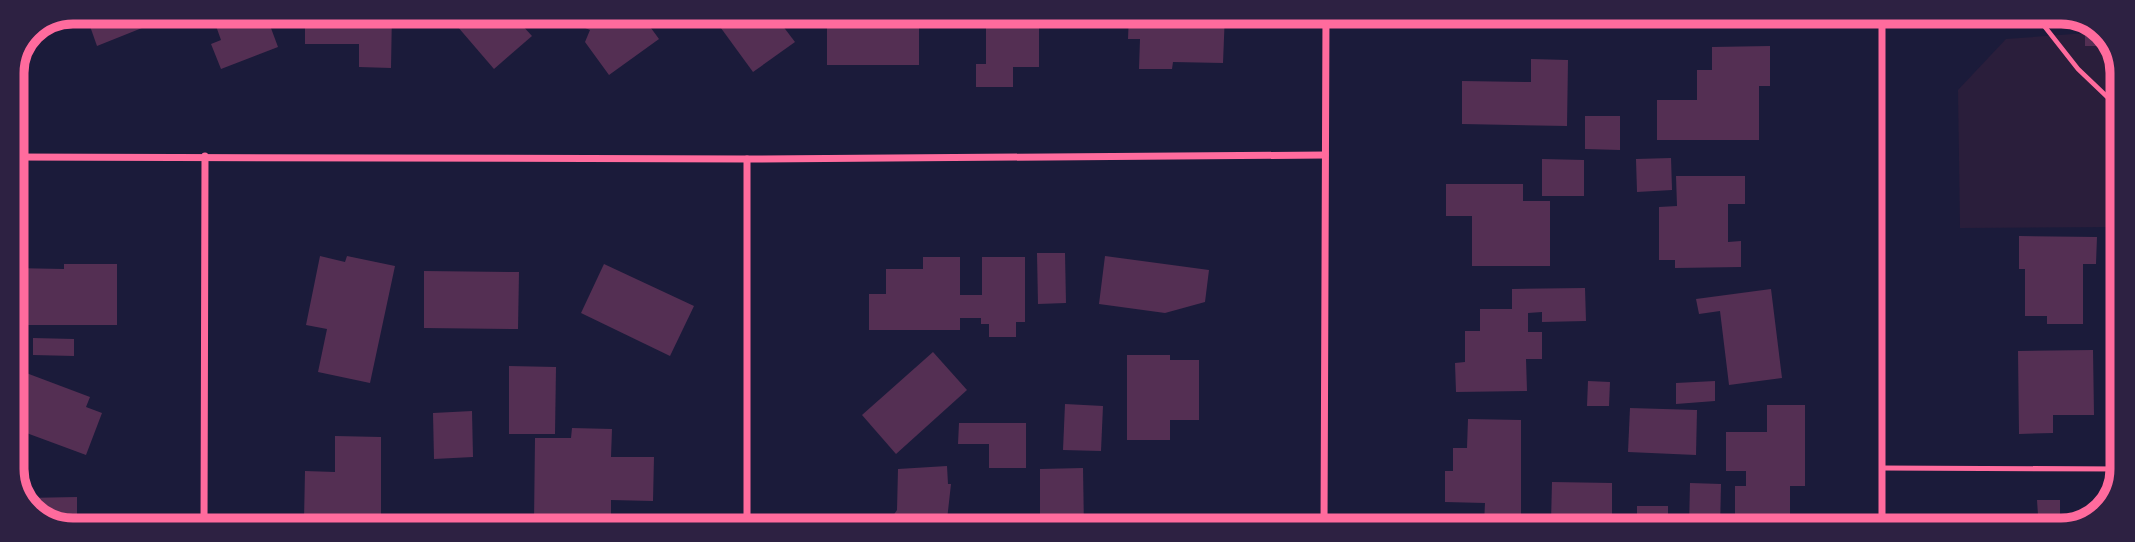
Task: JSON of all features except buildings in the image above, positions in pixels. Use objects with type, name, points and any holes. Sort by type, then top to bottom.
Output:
[{"type":"street","points":[[1324,518],[1326,25]]},
{"type":"street","points":[[1882,25],[1882,518]]},
{"type":"street","points":[[25,157],[747,159],[1325,155]]},
{"type":"street","points":[[204,518],[205,156]]},
{"type":"street","points":[[747,159],[747,518]]},
{"type":"lane","points":[[1882,468],[2110,468]]},
{"type":"path","points":[[2043,25],[2078,69],[2110,100]]},
{"type":"shaded area","points":[[2090,34],[2107,55],[2110,71],[2110,227],[1960,228],[1958,90],[2006,39]]}]
